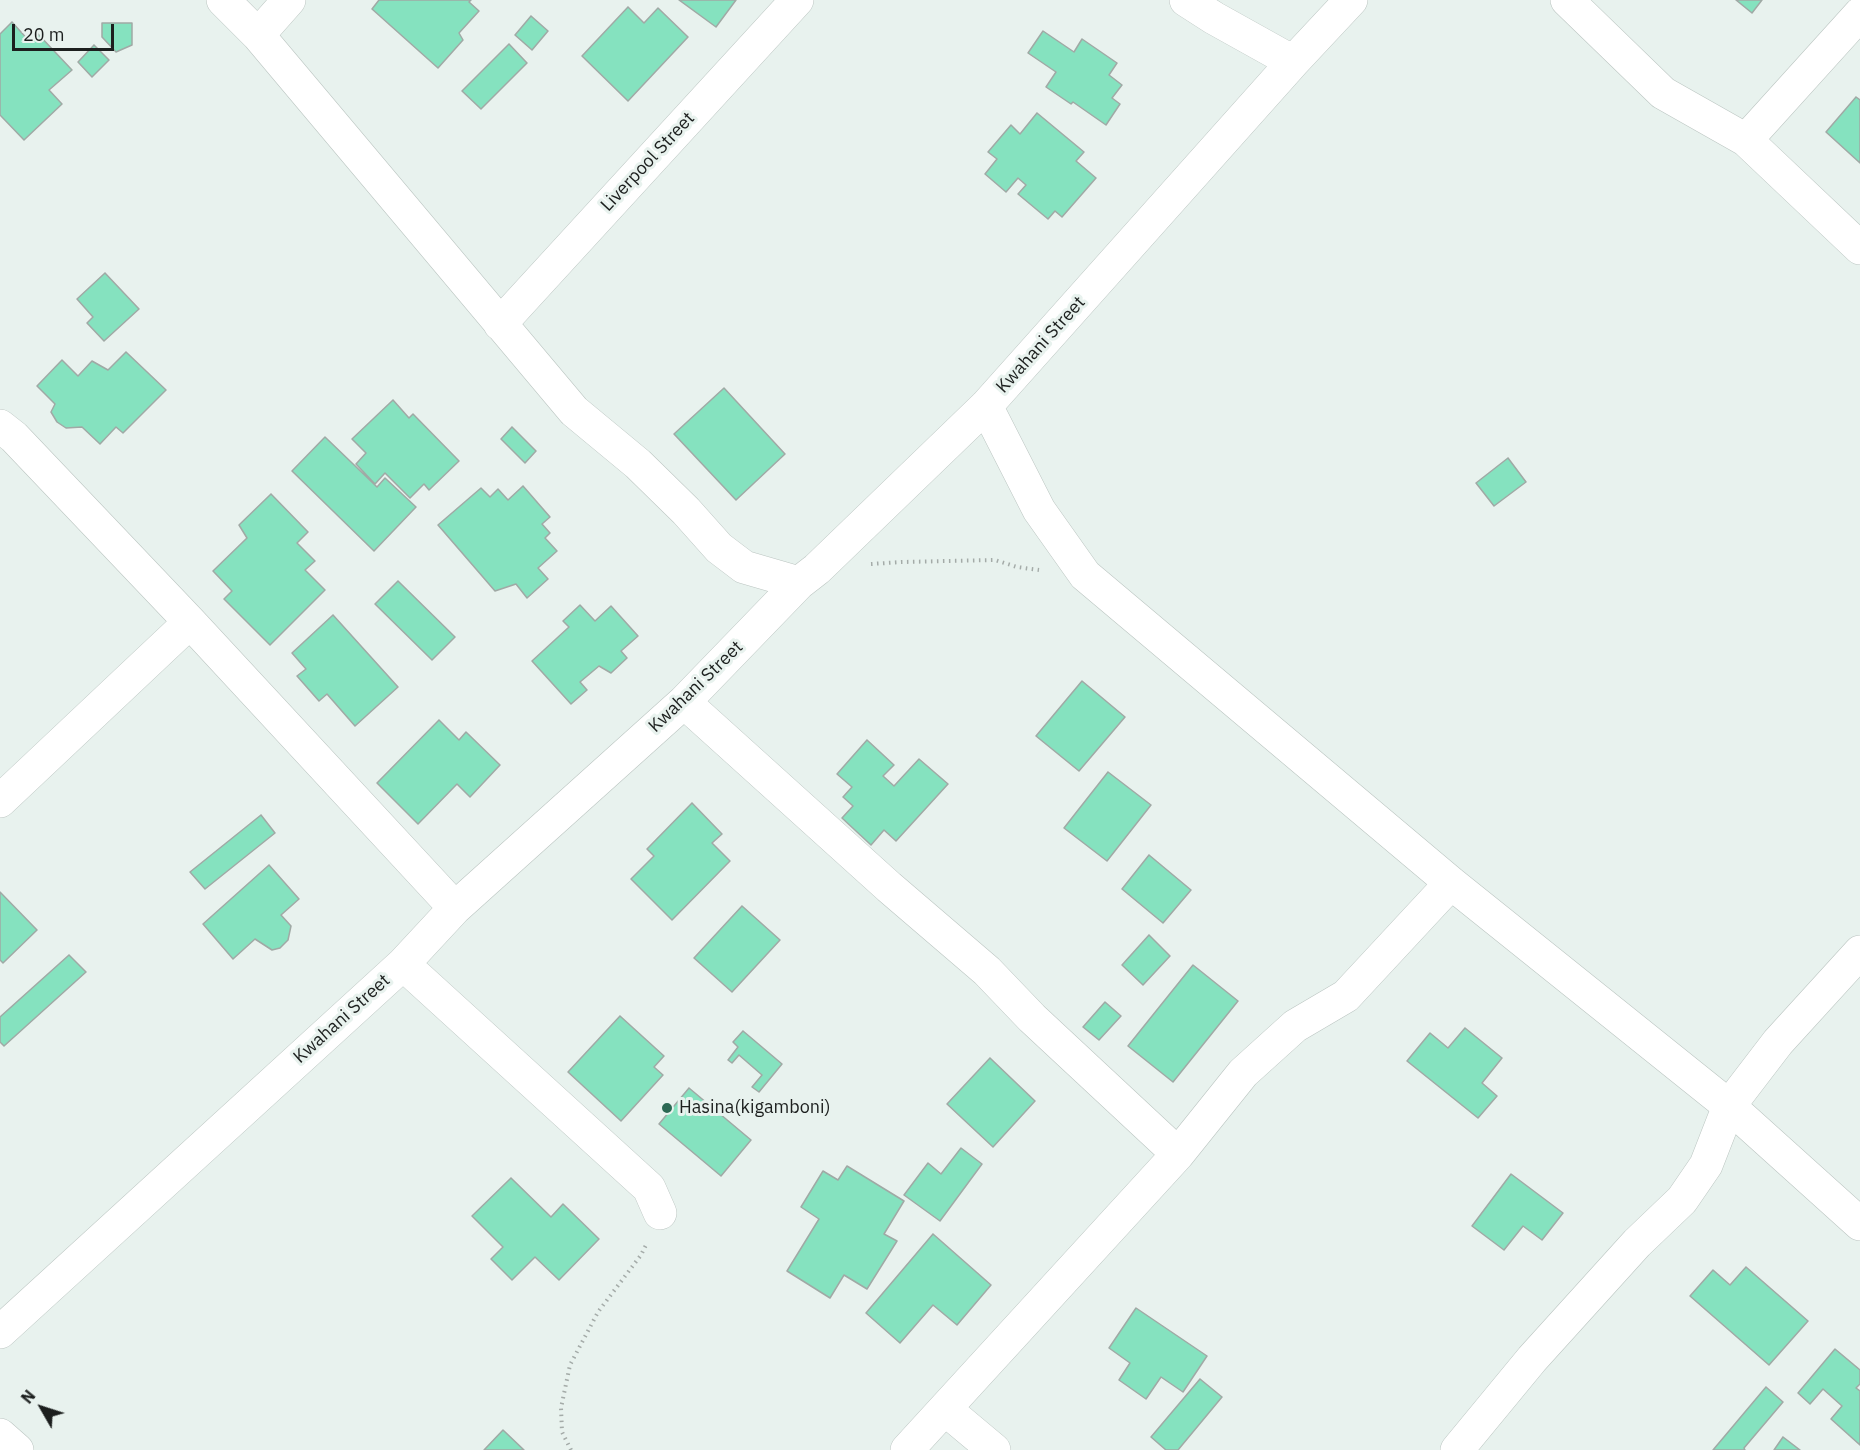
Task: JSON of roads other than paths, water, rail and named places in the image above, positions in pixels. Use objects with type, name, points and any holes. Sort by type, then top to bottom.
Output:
[{"type":"street","points":[[223,0],[258,34],[574,411],[638,464],[686,511],[719,548],[744,567],[799,583]]},
{"type":"street","points":[[258,34],[289,0]]},
{"type":"street","name":"Liverpool Street","points":[[500,324],[797,0]]},
{"type":"street","points":[[1186,0],[1293,62]]},
{"type":"street","name":"Kwahani Street","points":[[0,1332],[403,964],[455,908],[684,702],[799,583],[817,569],[986,406],[1351,0]]},
{"type":"street","points":[[1567,0],[1663,93],[1746,140],[1860,248]]},
{"type":"street","points":[[1746,140],[1860,14]]},
{"type":"street","points":[[986,406],[1039,510],[1085,575],[1451,883],[1729,1106],[1860,1224]]},
{"type":"street","points":[[0,426],[14,436],[190,622],[455,908]]},
{"type":"street","points":[[0,801],[190,622]]},
{"type":"street","points":[[684,702],[889,887],[987,971],[1032,1018],[1178,1154]]},
{"type":"street","points":[[907,1450],[1178,1154],[1243,1073],[1295,1026],[1346,996],[1451,883]]},
{"type":"street","points":[[403,964],[649,1188],[660,1213]]},
{"type":"street","points":[[1457,1450],[1532,1359],[1637,1243],[1682,1200],[1706,1165],[1729,1106],[1778,1042],[1856,964]]},
{"type":"street","points":[[945,1409],[994,1450]]},
{"type":"street","points":[[0,1435],[17,1450]]},
{"type":"place","name":"Hasina(kigamboni)","points":[[667,1108]]}]
